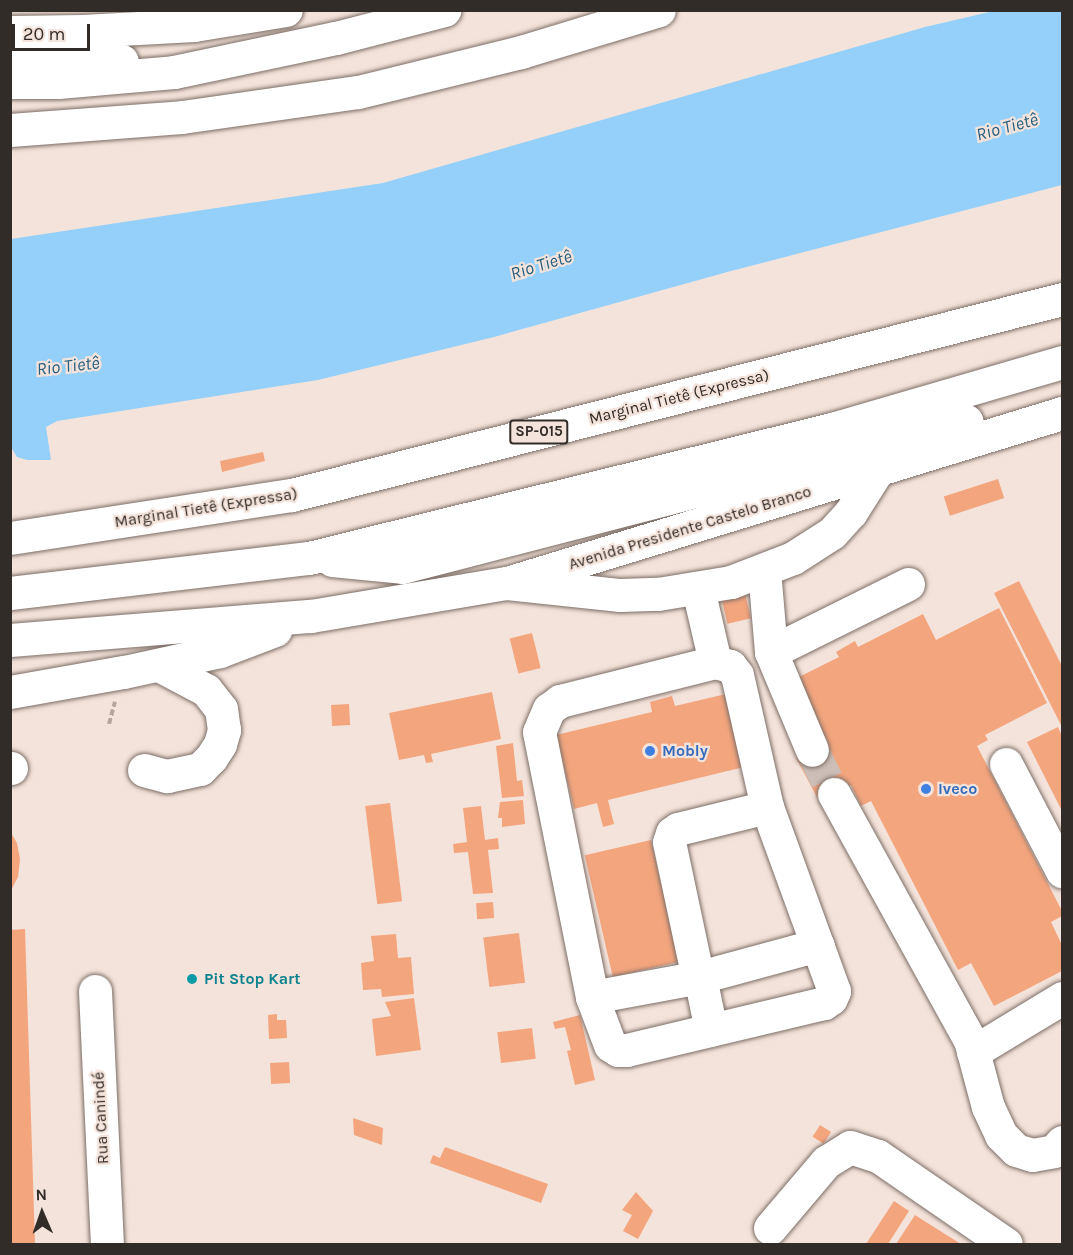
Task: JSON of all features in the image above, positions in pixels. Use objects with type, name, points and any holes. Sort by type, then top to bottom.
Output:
[{"type":"main road","points":[[83,31],[115,10]]},
{"type":"main road","points":[[10,32],[194,25],[286,10]]},
{"type":"main road","points":[[10,82],[58,82],[174,72],[336,38],[444,10]]},
{"type":"main road","points":[[10,130],[182,117],[358,92],[520,52],[659,10]]},
{"type":"main road","points":[[10,56],[60,56],[132,61],[174,72]]},
{"type":"main road","name":"Marginal Tietê (Expressa)","points":[[10,538],[292,495],[1062,299]]},
{"type":"main road","points":[[10,592],[309,558],[832,429],[1062,362]]},
{"type":"main road","points":[[309,558],[402,567],[988,415],[1049,417]]},
{"type":"main road","name":"Avenida Presidente Castelo Branco","points":[[310,616],[507,583],[1049,417]]},
{"type":"main road","points":[[507,583],[620,595],[658,594],[698,589],[764,570],[792,558],[832,533],[851,512],[877,471]]},
{"type":"main road","points":[[764,570],[771,652],[795,715],[812,750]]},
{"type":"main road","points":[[771,652],[908,584]]},
{"type":"main road","points":[[698,589],[715,662]]},
{"type":"main road","points":[[10,640],[310,616]]},
{"type":"main road","points":[[10,692],[159,665],[220,651],[310,616]]},
{"type":"main road","points":[[715,662],[730,666],[737,675],[767,807],[834,991],[831,998],[824,1003],[618,1050],[610,1045],[592,997],[539,732],[542,720],[560,701],[715,662]]},
{"type":"main road","points":[[144,770],[167,776],[200,769],[220,744],[224,729],[221,709],[206,690],[159,665]]},
{"type":"main road","points":[[1006,764],[1062,871]]},
{"type":"main road","points":[[834,794],[964,1029],[973,1052],[988,1107],[1001,1135],[1016,1150],[1032,1155],[1054,1150],[1062,1142]]},
{"type":"main road","points":[[711,1030],[669,842],[672,833],[678,829],[767,807]]},
{"type":"main road","points":[[592,997],[699,977],[818,945]]},
{"type":"main road","name":"Rua Canindé","points":[[95,992],[107,1245]]},
{"type":"main road","points":[[973,1052],[1062,998]]},
{"type":"main road","points":[[770,1228],[826,1162],[850,1147],[878,1156],[1006,1245]]},
{"type":"water","name":"Rio Tietê","points":[[998,10],[1062,11],[1062,185],[731,271],[494,337],[318,380],[57,421],[46,427],[51,460],[27,460],[17,457],[11,447],[11,239],[383,183],[925,27]]},
{"type":"building","points":[[263,452],[265,461],[222,472],[220,461]]},
{"type":"building","points":[[998,479],[1004,498],[950,516],[944,497]]},
{"type":"building","points":[[1019,581],[1062,666],[1062,727],[994,593]]},
{"type":"building","points":[[745,593],[751,618],[727,624],[722,598]]},
{"type":"building","name":"Iveco","points":[[999,608],[1047,703],[985,735],[988,740],[977,746],[1062,911],[1062,916],[1051,922],[1062,945],[1062,971],[994,1006],[971,963],[958,970],[871,801],[861,806],[851,785],[819,801],[796,758],[828,742],[795,679],[839,657],[836,652],[855,641],[858,647],[923,614],[936,640]]},
{"type":"building","points":[[532,633],[541,668],[518,673],[510,639]]},
{"type":"building","points":[[492,692],[501,739],[431,754],[433,762],[426,763],[424,755],[399,760],[389,713]]},
{"type":"building","name":"Mobly","points":[[726,694],[744,767],[608,800],[614,824],[603,827],[597,803],[574,809],[556,735],[652,712],[650,702],[672,696],[675,706]]},
{"type":"building","points":[[349,704],[350,725],[332,726],[331,705]]},
{"type":"building","points":[[1058,727],[1062,736],[1062,811],[1027,742]]},
{"type":"building","points":[[513,743],[517,781],[522,780],[524,796],[502,798],[496,746]]},
{"type":"building","points":[[523,800],[525,824],[502,827],[502,818],[498,818],[500,802]]},
{"type":"building","points":[[390,803],[402,901],[377,904],[365,806]]},
{"type":"building","points":[[481,806],[485,840],[498,838],[499,849],[488,850],[493,893],[473,894],[468,852],[454,853],[453,844],[467,842],[463,808]]},
{"type":"building","points":[[10,831],[17,843],[20,859],[18,877],[10,892]]},
{"type":"building","points":[[651,840],[679,962],[613,977],[585,855]]},
{"type":"building","points":[[493,902],[494,918],[477,919],[476,903]]},
{"type":"building","points":[[25,929],[35,1244],[10,1244],[10,930]]},
{"type":"building","points":[[519,933],[525,983],[489,987],[483,937]]},
{"type":"building","points":[[396,934],[398,958],[411,957],[414,994],[382,997],[381,989],[363,990],[361,963],[374,961],[371,936]]},
{"type":"building","points":[[414,998],[421,1050],[376,1056],[372,1019],[391,1016],[385,1002]]},
{"type":"building","points":[[277,1014],[277,1020],[286,1020],[287,1038],[269,1039],[268,1015]]},
{"type":"building","points":[[580,1015],[595,1080],[575,1085],[567,1051],[571,1050],[565,1027],[555,1029],[553,1022]]},
{"type":"building","points":[[532,1028],[536,1059],[501,1063],[497,1032]]},
{"type":"building","points":[[289,1062],[290,1083],[271,1084],[270,1063]]},
{"type":"building","points":[[353,1118],[383,1128],[382,1145],[354,1135]]},
{"type":"building","points":[[820,1125],[831,1132],[824,1144],[813,1137]]},
{"type":"building","points":[[445,1147],[548,1184],[541,1203],[430,1163],[433,1155],[440,1158]]},
{"type":"building","points":[[636,1192],[653,1211],[638,1239],[623,1231],[632,1215],[622,1210]]},
{"type":"building","points":[[894,1201],[909,1211],[888,1244],[866,1244]]},
{"type":"building","points":[[915,1215],[926,1222],[961,1244],[896,1244]]},
{"type":"tunnel","points":[[812,750],[834,794]]},
{"type":"place","name":"Mobly","points":[[650,751]]},
{"type":"place","name":"Iveco","points":[[926,789]]},
{"type":"place","name":"Pit Stop Kart","points":[[192,979]]}]
